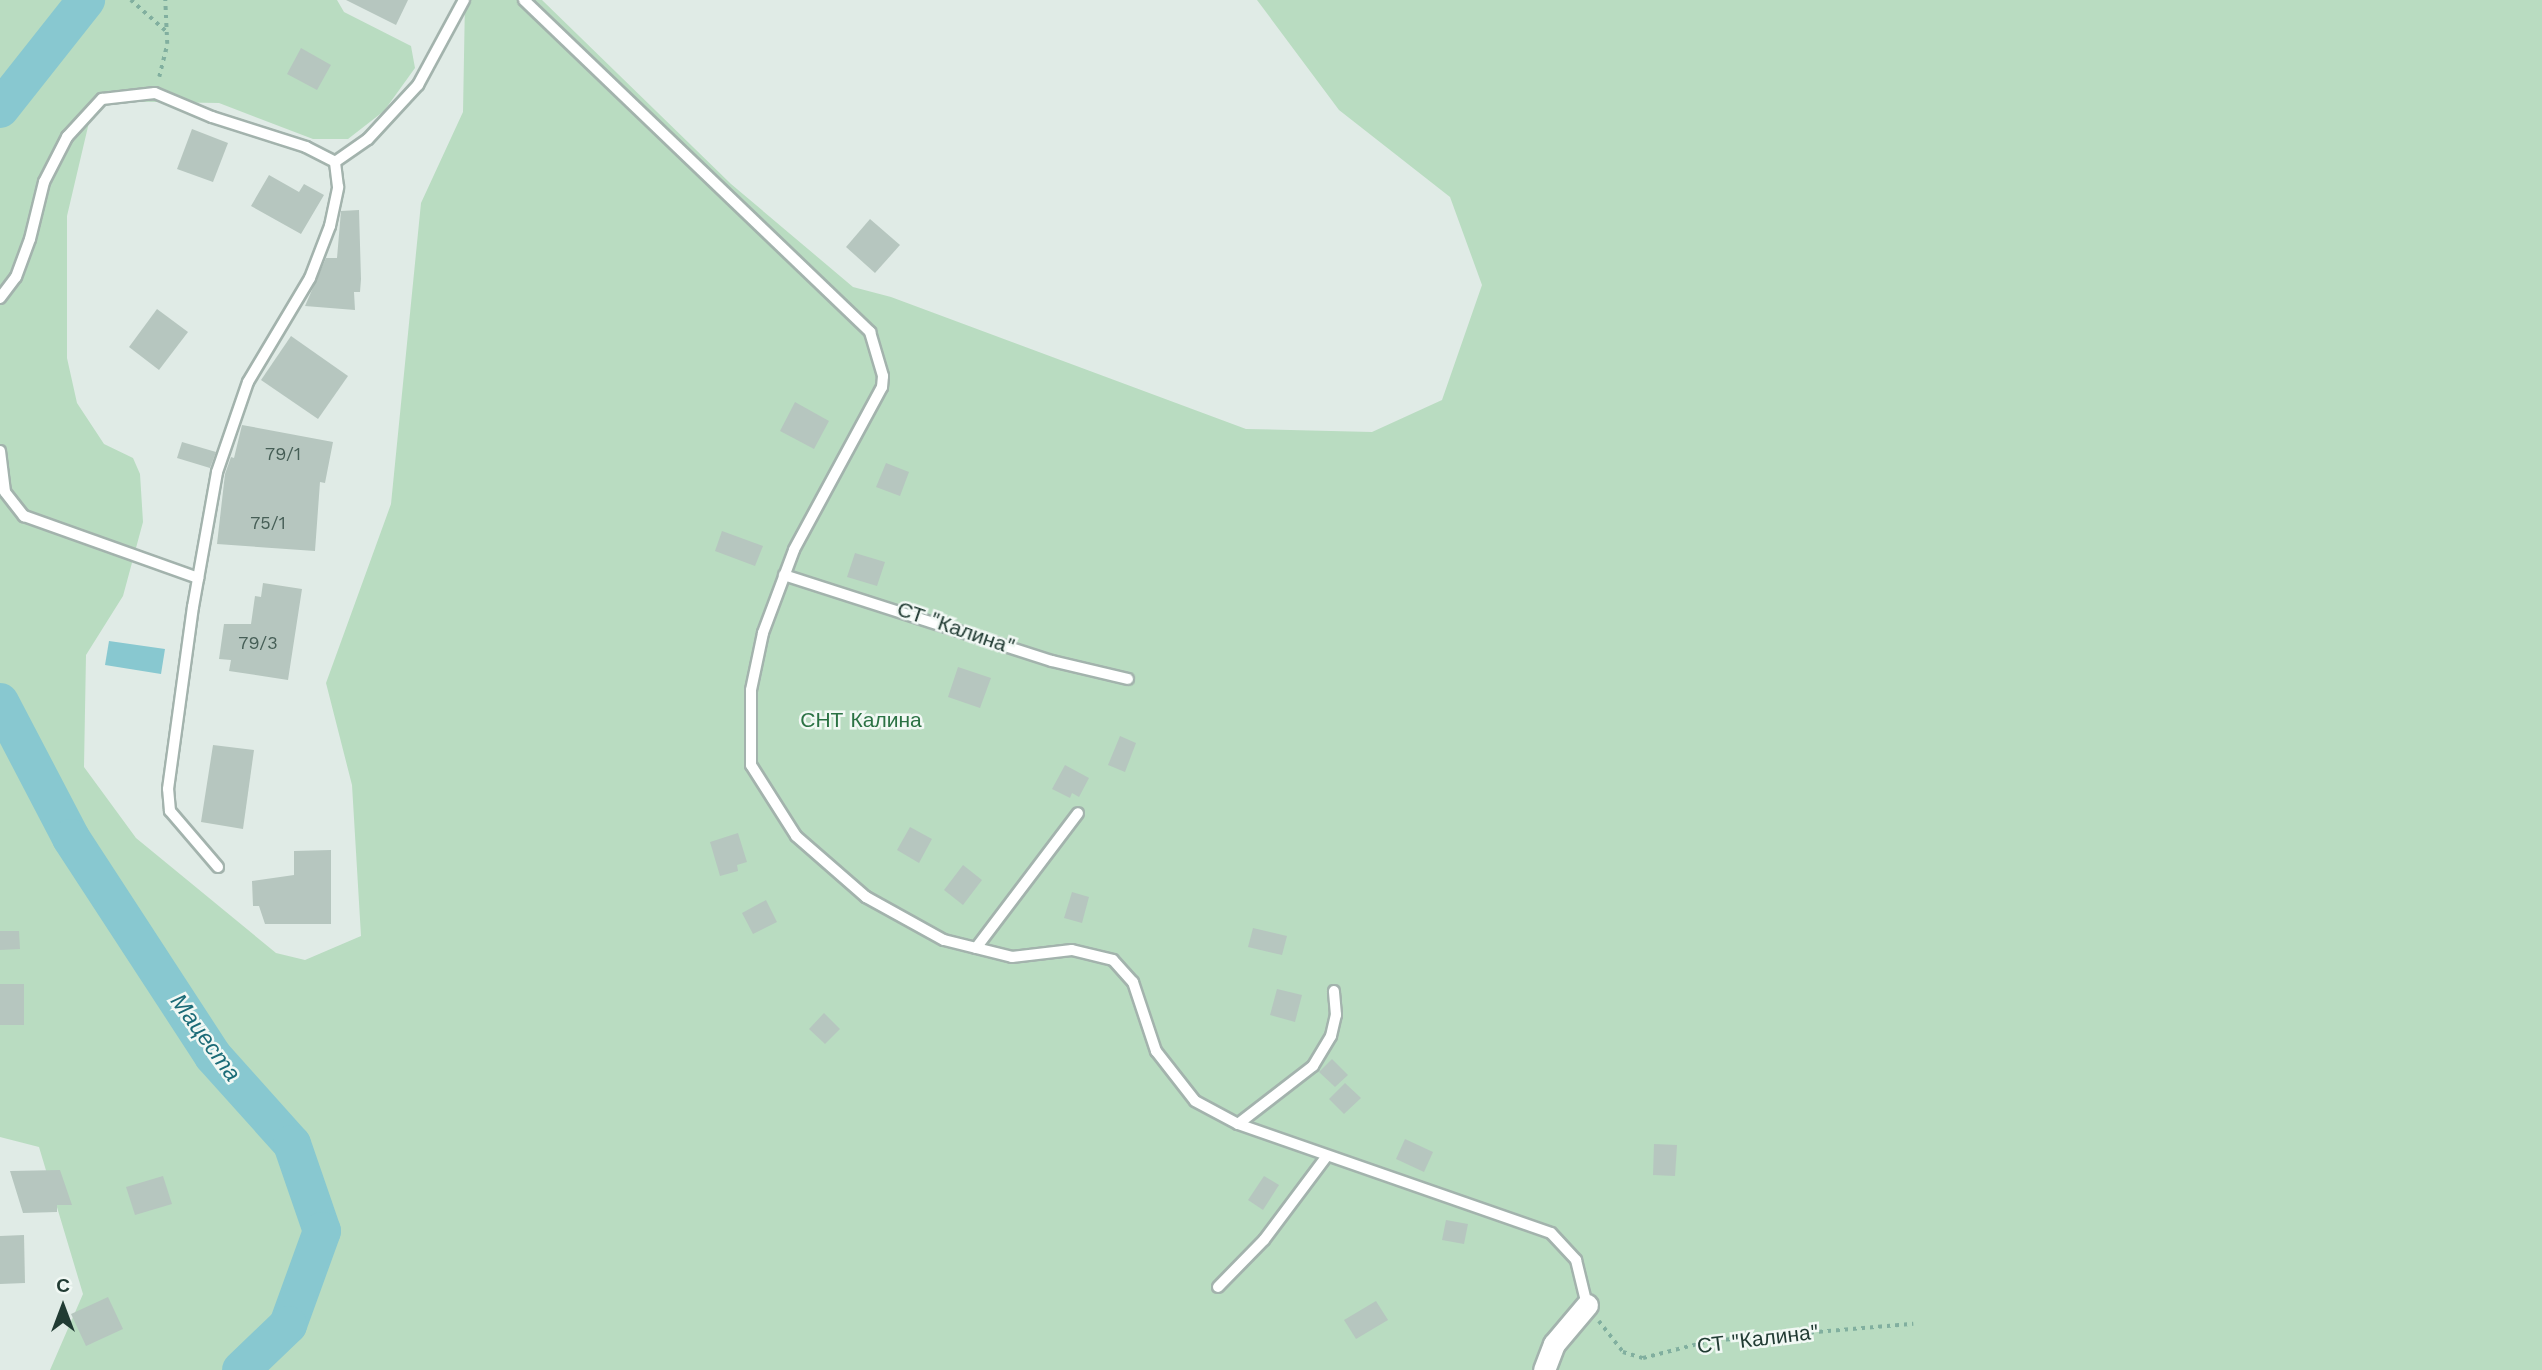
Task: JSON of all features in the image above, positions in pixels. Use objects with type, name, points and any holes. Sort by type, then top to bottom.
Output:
[{"type":"street","points":[[1544,1370],[1555,1344],[1587,1305]]},
{"type":"lane","points":[[335,162],[368,139],[418,86],[464,0]]},
{"type":"lane","points":[[524,0],[870,332],[883,376],[882,387],[793,550],[763,632],[751,690],[751,765],[796,836],[866,897],[944,940],[1012,957],[1072,950],[1113,960],[1133,982],[1156,1051],[1170,1074],[1195,1101],[1238,1124],[1326,1157],[1550,1233],[1576,1260],[1587,1305]]},
{"type":"lane","points":[[0,298],[16,276],[44,182],[67,137],[102,99],[155,93],[306,147],[335,162]]},
{"type":"lane","points":[[218,867],[176,820],[167,789],[198,578],[217,472],[248,382],[310,278],[330,226],[338,187],[335,162]]},
{"type":"lane","points":[[0,451],[5,492],[24,516],[198,578]]},
{"type":"lane","name":"СТ \"Калина\"","points":[[784,575],[1052,661],[1128,679]]},
{"type":"lane","points":[[976,948],[1078,813]]},
{"type":"lane","points":[[1238,1124],[1313,1066],[1331,1037],[1336,1015],[1334,991]]},
{"type":"lane","points":[[1218,1287],[1264,1240],[1326,1157]]},
{"type":"path","points":[[131,0],[166,32]]},
{"type":"path","points":[[155,93],[166,32],[165,0]]},
{"type":"path","name":"СТ \"Калина\"","points":[[1587,1305],[1632,1357],[1709,1341],[1913,1324]]},
{"type":"green space","name":"СНТ Калина","points":[[0,0],[337,0],[344,12],[411,46],[415,68],[384,111],[348,139],[313,139],[219,103],[94,101],[67,216],[67,358],[77,403],[104,444],[133,458],[140,474],[143,522],[123,596],[86,655],[84,767],[136,838],[276,953],[305,960],[361,936],[352,785],[326,683],[391,504],[421,203],[463,112],[465,0],[542,0],[731,184],[853,287],[891,297],[1246,429],[1372,432],[1442,400],[1482,285],[1450,197],[1339,110],[1257,0],[2542,0],[2542,1370],[50,1370],[83,1294],[39,1147],[0,1137]]},
{"type":"water","points":[[109,641],[165,649],[161,674],[105,665]]},
{"type":"building","points":[[346,0],[408,0],[396,25]]},
{"type":"building","points":[[301,48],[331,65],[317,90],[287,74]]},
{"type":"building","points":[[192,129],[228,143],[213,182],[177,169]]},
{"type":"building","points":[[269,175],[299,192],[304,184],[324,195],[301,234],[251,206]]},
{"type":"building","points":[[359,210],[361,279],[360,292],[354,292],[355,310],[305,306],[326,258],[337,258],[341,211]]},
{"type":"building","points":[[870,219],[900,245],[875,273],[846,247]]},
{"type":"building","points":[[157,309],[188,332],[159,370],[129,347]]},
{"type":"building","points":[[291,336],[348,376],[318,419],[261,380]]},
{"type":"building","points":[[795,402],[829,421],[814,449],[780,431]]},
{"type":"building","points":[[242,425],[333,442],[325,483],[320,482],[315,551],[217,544],[225,474],[231,457],[234,458]]},
{"type":"building","points":[[182,442],[216,452],[210,468],[177,458]]},
{"type":"building","points":[[886,463],[909,472],[900,496],[876,487]]},
{"type":"building","points":[[722,531],[763,546],[755,566],[715,551]]},
{"type":"building","points":[[855,553],[885,562],[877,586],[847,577]]},
{"type":"building","points":[[263,583],[302,589],[288,680],[229,671],[231,660],[219,659],[224,624],[251,624],[255,596],[261,597]]},
{"type":"building","points":[[958,667],[991,678],[980,708],[948,697]]},
{"type":"building","points":[[1120,736],[1136,743],[1125,772],[1108,765]]},
{"type":"building","points":[[213,745],[254,750],[243,829],[201,822]]},
{"type":"building","points":[[1065,765],[1089,778],[1079,797],[1072,793],[1070,798],[1052,789]]},
{"type":"building","points":[[910,827],[932,839],[919,863],[897,850]]},
{"type":"building","points":[[738,833],[747,862],[737,865],[738,871],[720,876],[710,842]]},
{"type":"building","points":[[331,850],[331,924],[265,924],[259,906],[253,906],[252,881],[294,875],[294,851]]},
{"type":"building","points":[[963,865],[982,880],[963,905],[944,890]]},
{"type":"building","points":[[1072,892],[1089,897],[1082,923],[1064,918]]},
{"type":"building","points":[[766,900],[777,922],[753,934],[742,913]]},
{"type":"building","points":[[1253,928],[1287,936],[1282,955],[1248,947]]},
{"type":"building","points":[[0,931],[19,931],[20,949],[0,950]]},
{"type":"building","points":[[0,984],[24,984],[24,1025],[0,1025]]},
{"type":"building","points":[[1277,989],[1302,995],[1295,1022],[1270,1015]]},
{"type":"building","points":[[824,1013],[840,1029],[825,1044],[809,1029]]},
{"type":"building","points":[[1332,1059],[1348,1075],[1335,1087],[1319,1072]]},
{"type":"building","points":[[1345,1083],[1361,1098],[1344,1114],[1329,1099]]},
{"type":"building","points":[[1405,1139],[1433,1152],[1424,1172],[1396,1159]]},
{"type":"building","points":[[1654,1144],[1677,1145],[1675,1176],[1653,1175]]},
{"type":"building","points":[[60,1170],[72,1205],[57,1205],[57,1212],[23,1213],[10,1171]]},
{"type":"building","points":[[163,1176],[172,1204],[135,1215],[126,1187]]},
{"type":"building","points":[[1264,1176],[1279,1185],[1263,1210],[1248,1200]]},
{"type":"building","points":[[1446,1220],[1468,1224],[1464,1244],[1442,1240]]},
{"type":"building","points":[[24,1235],[25,1283],[0,1284],[0,1236]]},
{"type":"building","points":[[108,1297],[123,1329],[86,1346],[71,1314]]},
{"type":"building","points":[[1376,1301],[1388,1320],[1356,1339],[1344,1320]]},
{"type":"waterway","name":"Мацеста","points":[[0,109],[86,0]]},
{"type":"waterway","name":"Мацеста","points":[[0,702],[71,838],[213,1056],[292,1144],[322,1231],[288,1325],[241,1370]]}]
